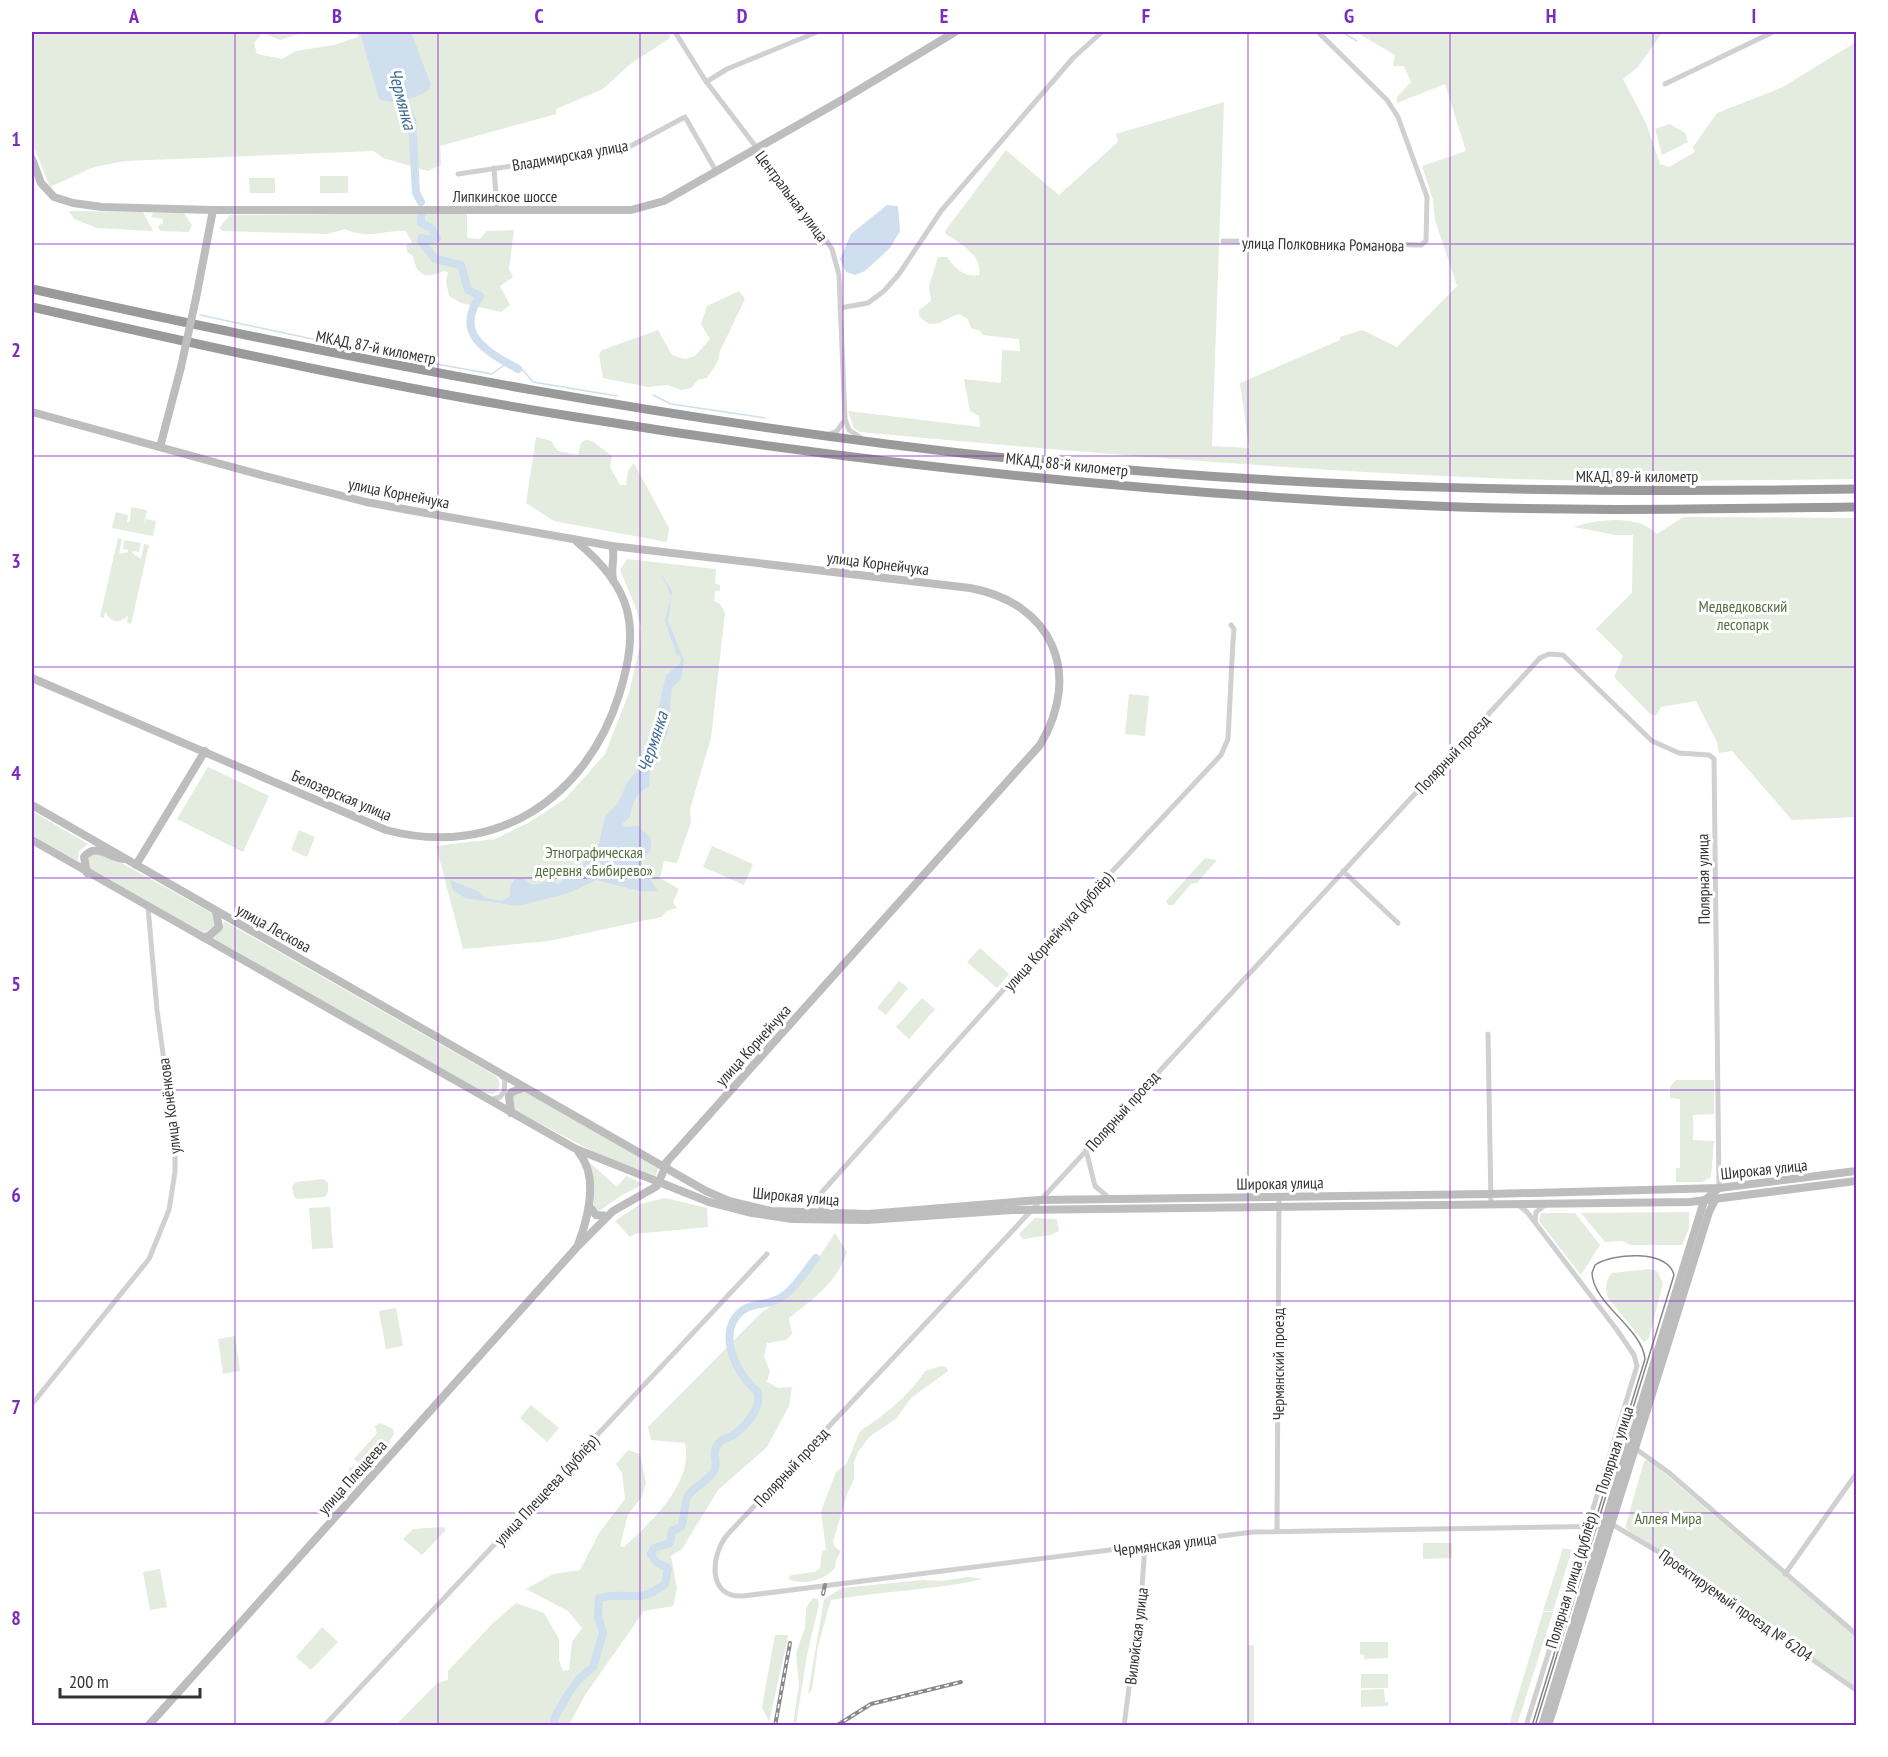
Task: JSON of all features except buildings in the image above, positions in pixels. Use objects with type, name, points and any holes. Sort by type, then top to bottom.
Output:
[{"type":"highway","name":"МКАД, 87-й километр","points":[[32,289],[440,375],[717,422]]},
{"type":"highway","name":"МКАД, 87-й километр","points":[[32,307],[437,393],[715,437]]},
{"type":"highway","name":"МКАД, 88-й километр","points":[[717,422],[870,442],[1124,469],[1417,488]]},
{"type":"highway","name":"МКАД, 88-й километр","points":[[715,437],[1047,477],[1228,494],[1418,505]]},
{"type":"highway","name":"МКАД, 89-й километр","points":[[1417,488],[1628,491],[1857,489]]},
{"type":"highway","name":"МКАД, 89-й километр","points":[[1418,505],[1630,509],[1857,507]]},
{"type":"main road","name":"Липкинское шоссе","points":[[32,159],[45,189],[61,201],[102,207],[213,210],[624,210],[647,207],[664,201],[756,150],[955,32]]},
{"type":"main road","points":[[160,447],[181,367],[213,210]]},
{"type":"main road","name":"улица Корнейчука","points":[[32,412],[366,502],[629,549],[992,592],[1025,609],[1033,618],[1053,647],[1060,678],[1057,710],[1050,728],[1034,752],[666,1165]]},
{"type":"main road","name":"Белозерская улица","points":[[575,540],[613,579]]},
{"type":"main road","points":[[592,555],[594,547],[600,544]]},
{"type":"main road","name":"Белозерская улица","points":[[32,678],[364,821],[405,835],[422,837],[466,835],[500,828],[556,795],[579,772],[604,736],[626,672],[631,641],[628,609],[611,570],[612,546]]},
{"type":"main road","points":[[611,570],[620,554],[629,549]]},
{"type":"main road","points":[[136,865],[205,751]]},
{"type":"main road","name":"улица Лескова","points":[[32,806],[446,1041],[501,1076],[666,1165],[706,1191]]},
{"type":"main road","points":[[32,840],[576,1149],[659,1183],[666,1165]]},
{"type":"main road","points":[[87,873],[84,857],[90,850],[126,859]]},
{"type":"main road","points":[[203,937],[213,934],[219,927],[219,916],[215,910]]},
{"type":"main road","points":[[512,1114],[509,1096],[512,1092],[523,1088]]},
{"type":"main road","name":"улица Плещеева","points":[[576,1149],[585,1160],[589,1179],[589,1206],[577,1247]]},
{"type":"main road","name":"Широкая улица","points":[[706,1191],[753,1208],[821,1213],[895,1213],[1039,1200],[1491,1194],[1719,1188],[1857,1171]]},
{"type":"main road","name":"Широкая улица","points":[[659,1183],[709,1202],[770,1216],[885,1220],[1031,1209],[1704,1201],[1857,1181]]},
{"type":"main road","name":"улица Плещеева","points":[[148,1725],[577,1247],[621,1204],[659,1183]]},
{"type":"main road","points":[[1704,1201],[1719,1188]]},
{"type":"main road","name":"Полярная улица","points":[[1542,1725],[1636,1449],[1709,1212],[1716,1200],[1719,1188]]},
{"type":"main road","points":[[1246,1197],[1252,1202],[1248,1207]]},
{"type":"main road","points":[[1108,1198],[1104,1204],[1108,1208]]},
{"type":"main road","name":"Полярная улица","points":[[1548,1725],[1704,1201]]},
{"type":"main road","points":[[589,1206],[596,1215],[608,1216]]},
{"type":"street","name":"Центральная улица","points":[[675,32],[706,82],[832,249],[839,275],[845,419]]},
{"type":"street","points":[[706,82],[727,69],[817,32]]},
{"type":"street","points":[[840,308],[868,303],[884,291],[899,274],[941,211],[1073,58],[1102,32]]},
{"type":"street","name":"улица Полковника Романова","points":[[1223,241],[1421,245],[1426,240],[1427,197],[1398,117],[1387,100],[1318,32]]},
{"type":"street","points":[[1665,84],[1773,32]]},
{"type":"street","name":"Владимирская улица","points":[[458,174],[625,149],[685,117],[716,171]]},
{"type":"street","points":[[494,168],[497,209]]},
{"type":"street","points":[[824,436],[837,431],[845,419],[853,434],[870,442]]},
{"type":"street","name":"улица Корнейчука (дублёр)","points":[[821,1213],[822,1192],[1048,939],[1221,755],[1228,739],[1234,635],[1231,625]]},
{"type":"street","name":"Полярный проезд","points":[[721,1592],[716,1562],[723,1540],[1540,658],[1549,654],[1563,655]]},
{"type":"street","name":"Полярная улица","points":[[1563,655],[1652,741],[1679,753],[1709,755],[1714,759],[1719,1188]]},
{"type":"street","points":[[1343,871],[1398,923]]},
{"type":"street","name":"улица Конёнкова","points":[[32,1404],[149,1259],[169,1210],[175,1172],[175,1141],[156,1000],[148,907]]},
{"type":"street","points":[[1488,1034],[1491,1205]]},
{"type":"street","points":[[487,1100],[495,1099],[504,1092],[505,1080],[501,1076]]},
{"type":"street","points":[[1086,1150],[1095,1186],[1108,1198]]},
{"type":"street","name":"Чермянский проезд","points":[[1277,1531],[1279,1197]]},
{"type":"street","points":[[1517,1204],[1536,1223]]},
{"type":"street","points":[[1536,1223],[1534,1217],[1541,1206],[1555,1204]]},
{"type":"street","name":"Полярная улица (дублёр)","points":[[1526,1725],[1637,1366],[1634,1356],[1617,1330],[1536,1223]]},
{"type":"street","name":"улица Плещеева (дублёр)","points":[[324,1725],[767,1254]]},
{"type":"street","points":[[1627,1403],[1641,1407]]},
{"type":"street","points":[[1636,1449],[1668,1472],[1857,1634]]},
{"type":"street","points":[[1785,1574],[1857,1474]]},
{"type":"street","name":"Чермянская улица","points":[[721,1592],[730,1597],[743,1596],[1277,1531],[1608,1526]]},
{"type":"street","name":"Проектируемый проезд № 6204","points":[[1608,1526],[1622,1528],[1657,1551],[1857,1690]]},
{"type":"street","name":"Вилюйская улица","points":[[1124,1725],[1145,1546]]},
{"type":"green space","points":[[32,32],[305,32],[280,40],[262,33],[254,43],[257,54],[282,59],[296,51],[334,45],[358,37],[357,32],[363,32],[372,64],[413,95],[405,32],[669,32],[670,38],[629,65],[603,89],[556,109],[556,114],[440,146],[441,165],[428,171],[383,158],[374,151],[125,161],[94,167],[50,187],[32,142]]},
{"type":"green space","points":[[1356,32],[1663,32],[1637,68],[1623,79],[1646,123],[1660,164],[1669,167],[1695,152],[1693,147],[1717,113],[1783,87],[1856,42],[1856,479],[1600,481],[1433,476],[1105,454],[860,432],[854,428],[848,411],[980,427],[979,416],[970,411],[964,379],[1001,383],[1002,350],[1020,351],[1019,339],[983,335],[980,331],[971,328],[968,319],[959,314],[939,323],[929,323],[919,315],[919,310],[931,301],[929,286],[938,257],[947,257],[965,274],[979,275],[978,262],[974,256],[945,231],[1006,150],[1059,195],[1118,142],[1116,134],[1224,102],[1212,446],[1249,448],[1240,383],[1340,340],[1340,337],[1362,330],[1397,347],[1457,286],[1435,220],[1433,200],[1422,166],[1466,151],[1445,84],[1397,103],[1397,97],[1411,82],[1404,66],[1393,66],[1395,55]]},
{"type":"green space","points":[[1670,124],[1685,133],[1688,142],[1662,155],[1655,129]]},
{"type":"green space","points":[[320,176],[348,176],[348,193],[320,193]]},
{"type":"green space","points":[[249,178],[275,178],[275,193],[250,193]]},
{"type":"green space","points":[[69,211],[143,212],[153,231],[97,228],[74,219]]},
{"type":"green space","points":[[183,212],[192,225],[189,232],[160,231],[158,226],[163,223],[163,219],[151,217],[153,213]]},
{"type":"green space","points":[[467,213],[467,238],[480,239],[487,231],[514,230],[509,269],[513,277],[500,286],[510,305],[501,312],[461,303],[449,296],[446,281],[448,272],[427,275],[420,272],[413,256],[407,252],[406,245],[412,243],[406,231],[361,234],[345,229],[328,234],[223,231],[219,228],[230,215]]},
{"type":"green space","points":[[739,291],[745,299],[720,351],[718,361],[707,378],[698,380],[691,388],[682,390],[667,385],[648,387],[603,378],[599,354],[602,350],[658,330],[672,355],[685,359],[695,356],[710,339],[701,324],[707,306]]},
{"type":"green space","points":[[536,437],[551,441],[558,451],[578,455],[581,443],[586,440],[592,441],[612,456],[610,467],[620,485],[626,485],[628,471],[634,463],[669,528],[667,542],[554,521],[526,503]]},
{"type":"green space","points":[[131,507],[147,510],[144,525],[146,519],[156,521],[153,536],[112,528],[116,512],[128,515],[127,522],[130,522]]},
{"type":"green space","name":"Медведковский лесопарк","points":[[1683,517],[1856,518],[1856,817],[1792,820],[1732,751],[1719,753],[1717,742],[1696,701],[1661,707],[1656,716],[1650,714],[1614,677],[1623,656],[1596,629],[1632,593],[1633,535],[1616,535],[1574,527],[1606,520],[1618,520],[1640,523],[1657,534]]},
{"type":"green space","points":[[118,538],[122,539],[119,554],[128,552],[123,549],[124,540],[141,543],[139,552],[133,551],[132,553],[141,559],[144,544],[149,545],[131,624],[127,623],[128,615],[122,620],[115,621],[109,618],[105,611],[104,618],[100,617]]},
{"type":"green space","name":"Этнографическая деревня «Бибирево»","points":[[627,559],[716,569],[715,584],[720,585],[720,591],[715,591],[714,601],[720,604],[725,613],[711,738],[690,809],[691,822],[677,863],[664,861],[660,878],[679,889],[673,902],[677,908],[667,911],[661,917],[549,941],[463,949],[436,846],[495,839],[528,823],[565,799],[605,754],[629,693],[640,646],[641,627],[636,608],[620,570]]},
{"type":"green space","points":[[1129,694],[1149,696],[1145,736],[1125,734]]},
{"type":"green space","points":[[208,767],[269,796],[243,852],[177,819]]},
{"type":"green space","points":[[32,811],[88,844],[79,851],[78,861],[32,835]]},
{"type":"green space","points":[[299,830],[315,837],[307,857],[291,850]]},
{"type":"green space","points":[[712,846],[753,864],[744,885],[703,867]]},
{"type":"green space","points":[[93,852],[118,861],[215,915],[215,926],[211,931],[202,932],[90,868],[88,857]]},
{"type":"green space","points":[[1205,858],[1217,860],[1197,883],[1191,884],[1173,905],[1168,905],[1166,901]]},
{"type":"green space","points":[[224,921],[496,1076],[499,1081],[498,1090],[493,1094],[484,1093],[213,938],[222,929]]},
{"type":"green space","points":[[980,948],[1009,974],[997,988],[967,962]]},
{"type":"green space","points":[[899,981],[908,988],[886,1015],[877,1008]]},
{"type":"green space","points":[[922,998],[935,1009],[909,1039],[896,1027]]},
{"type":"green space","points":[[1676,1080],[1714,1080],[1714,1114],[1693,1115],[1693,1140],[1714,1141],[1711,1177],[1702,1182],[1676,1182],[1676,1168],[1680,1168],[1680,1099],[1670,1098],[1670,1087]]},
{"type":"green space","points":[[524,1090],[658,1168],[656,1176],[598,1154],[512,1109],[511,1097]]},
{"type":"green space","points":[[590,1163],[617,1187],[626,1176],[644,1184],[622,1195],[599,1211],[594,1207]]},
{"type":"green space","points":[[323,1179],[328,1183],[328,1192],[325,1197],[298,1199],[294,1197],[292,1186],[296,1182]]},
{"type":"green space","points":[[665,1198],[707,1208],[708,1227],[634,1234],[630,1237],[615,1221],[640,1204]]},
{"type":"green space","points":[[330,1207],[333,1248],[312,1249],[309,1208]]},
{"type":"green space","points":[[1689,1212],[1689,1228],[1682,1245],[1631,1245],[1622,1241],[1605,1242],[1581,1213]]},
{"type":"green space","points":[[1541,1213],[1575,1213],[1600,1245],[1581,1275],[1539,1221]]},
{"type":"green space","points":[[1035,1218],[1057,1219],[1059,1231],[1051,1235],[1023,1239],[1019,1234]]},
{"type":"green space","points":[[835,1233],[847,1252],[837,1273],[823,1290],[789,1318],[792,1334],[786,1340],[767,1343],[764,1357],[770,1371],[767,1382],[778,1388],[792,1387],[789,1406],[767,1447],[718,1490],[682,1549],[671,1556],[677,1589],[673,1606],[644,1611],[585,1695],[569,1725],[395,1726],[437,1683],[448,1680],[448,1671],[492,1624],[516,1603],[544,1613],[559,1639],[559,1660],[563,1671],[569,1670],[572,1642],[582,1628],[568,1611],[526,1589],[553,1574],[580,1570],[599,1533],[625,1499],[622,1473],[616,1464],[628,1450],[640,1454],[646,1483],[642,1497],[628,1514],[620,1546],[624,1547],[658,1514],[677,1487],[683,1473],[686,1458],[685,1443],[651,1440],[648,1427],[762,1312],[791,1293]]},
{"type":"green space","points":[[1649,1269],[1657,1271],[1663,1283],[1649,1338],[1644,1342],[1608,1298],[1606,1284],[1612,1273]]},
{"type":"green space","points":[[396,1308],[403,1346],[386,1349],[379,1311]]},
{"type":"green space","points":[[235,1336],[240,1371],[223,1374],[218,1339]]},
{"type":"green space","points":[[942,1366],[948,1371],[911,1398],[896,1419],[869,1437],[858,1452],[854,1462],[854,1479],[847,1494],[833,1542],[835,1547],[841,1551],[835,1568],[826,1576],[813,1581],[800,1582],[788,1579],[791,1575],[815,1572],[820,1568],[822,1551],[826,1550],[821,1511],[836,1472],[847,1463],[860,1431],[895,1405],[925,1371]]},
{"type":"green space","points":[[531,1405],[559,1428],[547,1442],[520,1418]]},
{"type":"green space","points":[[380,1423],[393,1429],[394,1434],[385,1449],[374,1454],[371,1463],[357,1478],[350,1479],[349,1468],[360,1465],[354,1459],[377,1433],[375,1426]]},
{"type":"green space","name":"Аллея Мира","points":[[1648,1459],[1856,1637],[1856,1687],[1625,1528],[1644,1461]]},
{"type":"green space","points":[[444,1527],[446,1530],[422,1555],[403,1539],[413,1529]]},
{"type":"green space","points":[[1423,1543],[1452,1543],[1452,1558],[1423,1559]]},
{"type":"green space","points":[[1563,1548],[1572,1550],[1553,1611],[1543,1611]]},
{"type":"green space","points":[[160,1569],[167,1607],[150,1610],[143,1572]]},
{"type":"green space","points":[[967,1577],[983,1579],[947,1586],[831,1600],[818,1646],[812,1690],[808,1694],[824,1599],[842,1588],[923,1580],[943,1581]]},
{"type":"green space","points":[[813,1598],[818,1599],[819,1604],[807,1655],[796,1725],[793,1725],[799,1684],[796,1653],[805,1628],[806,1608]]},
{"type":"green space","points":[[1543,1612],[1553,1612],[1517,1725],[1509,1725]]},
{"type":"green space","points":[[322,1627],[338,1642],[311,1670],[296,1657]]},
{"type":"green space","points":[[775,1635],[788,1635],[788,1637],[769,1722],[762,1707]]},
{"type":"green space","points":[[1360,1642],[1388,1642],[1388,1658],[1364,1659],[1364,1655],[1360,1654]]},
{"type":"green space","points":[[1248,1645],[1254,1645],[1254,1725],[1248,1725]]},
{"type":"green space","points":[[1361,1674],[1388,1674],[1388,1688],[1361,1688]]},
{"type":"green space","points":[[1384,1689],[1385,1702],[1388,1702],[1388,1706],[1361,1707],[1361,1690]]},
{"type":"water","points":[[360,32],[411,32],[431,85],[428,90],[404,100],[391,102],[379,99]]},
{"type":"water","points":[[887,205],[898,206],[900,231],[890,248],[865,271],[855,275],[846,272],[840,259],[851,234]]},
{"type":"water","points":[[661,574],[672,591],[668,621],[684,660],[681,679],[672,688],[668,732],[662,745],[651,759],[649,786],[636,799],[630,817],[622,824],[625,827],[638,826],[651,838],[651,850],[639,863],[658,891],[640,891],[596,880],[569,893],[518,906],[465,898],[453,890],[450,880],[480,892],[485,898],[502,901],[510,896],[510,886],[515,879],[524,879],[532,885],[548,881],[559,884],[575,868],[583,866],[586,851],[599,844],[605,817],[618,803],[627,783],[637,771],[643,751],[661,720],[659,706],[666,675],[680,664],[681,658],[676,653],[665,621],[671,596]]},
{"type":"waterway","points":[[1342,32],[1357,41]]},
{"type":"waterway","name":"Чермянка","points":[[399,89],[412,120],[416,193],[421,202]]},
{"type":"waterway","name":"Чермянка","points":[[421,216],[421,223],[431,228],[437,238],[430,240],[421,238],[421,241],[435,259],[461,265],[468,290],[480,296],[470,321],[472,332],[486,349],[518,369]]},
{"type":"waterway","points":[[200,315],[392,356],[492,374],[507,363]]},
{"type":"waterway","points":[[518,369],[523,370],[533,382],[617,396]]},
{"type":"waterway","points":[[653,395],[671,404],[765,418]]},
{"type":"waterway","name":"Чермянка","points":[[555,1726],[554,1719],[568,1694],[579,1679],[593,1667],[603,1633],[598,1617],[599,1598],[639,1596],[655,1591],[665,1584],[668,1568],[656,1562],[651,1554],[654,1548],[670,1543],[672,1531],[681,1527],[688,1496],[714,1471],[715,1449],[718,1443],[737,1432],[755,1410],[757,1391],[742,1374],[732,1352],[730,1329],[735,1319],[748,1307],[774,1301],[786,1294],[816,1258]]},
{"type":"tram line","points":[[1532,1726],[1645,1359],[1636,1337],[1600,1295],[1594,1284],[1592,1273],[1595,1265],[1614,1258],[1651,1257],[1670,1267],[1674,1275],[1535,1726]]},
{"type":"railway","points":[[823,1594],[825,1585]]},
{"type":"railway","points":[[775,1726],[790,1643]]},
{"type":"railway","points":[[836,1726],[871,1704],[961,1682]]}]
